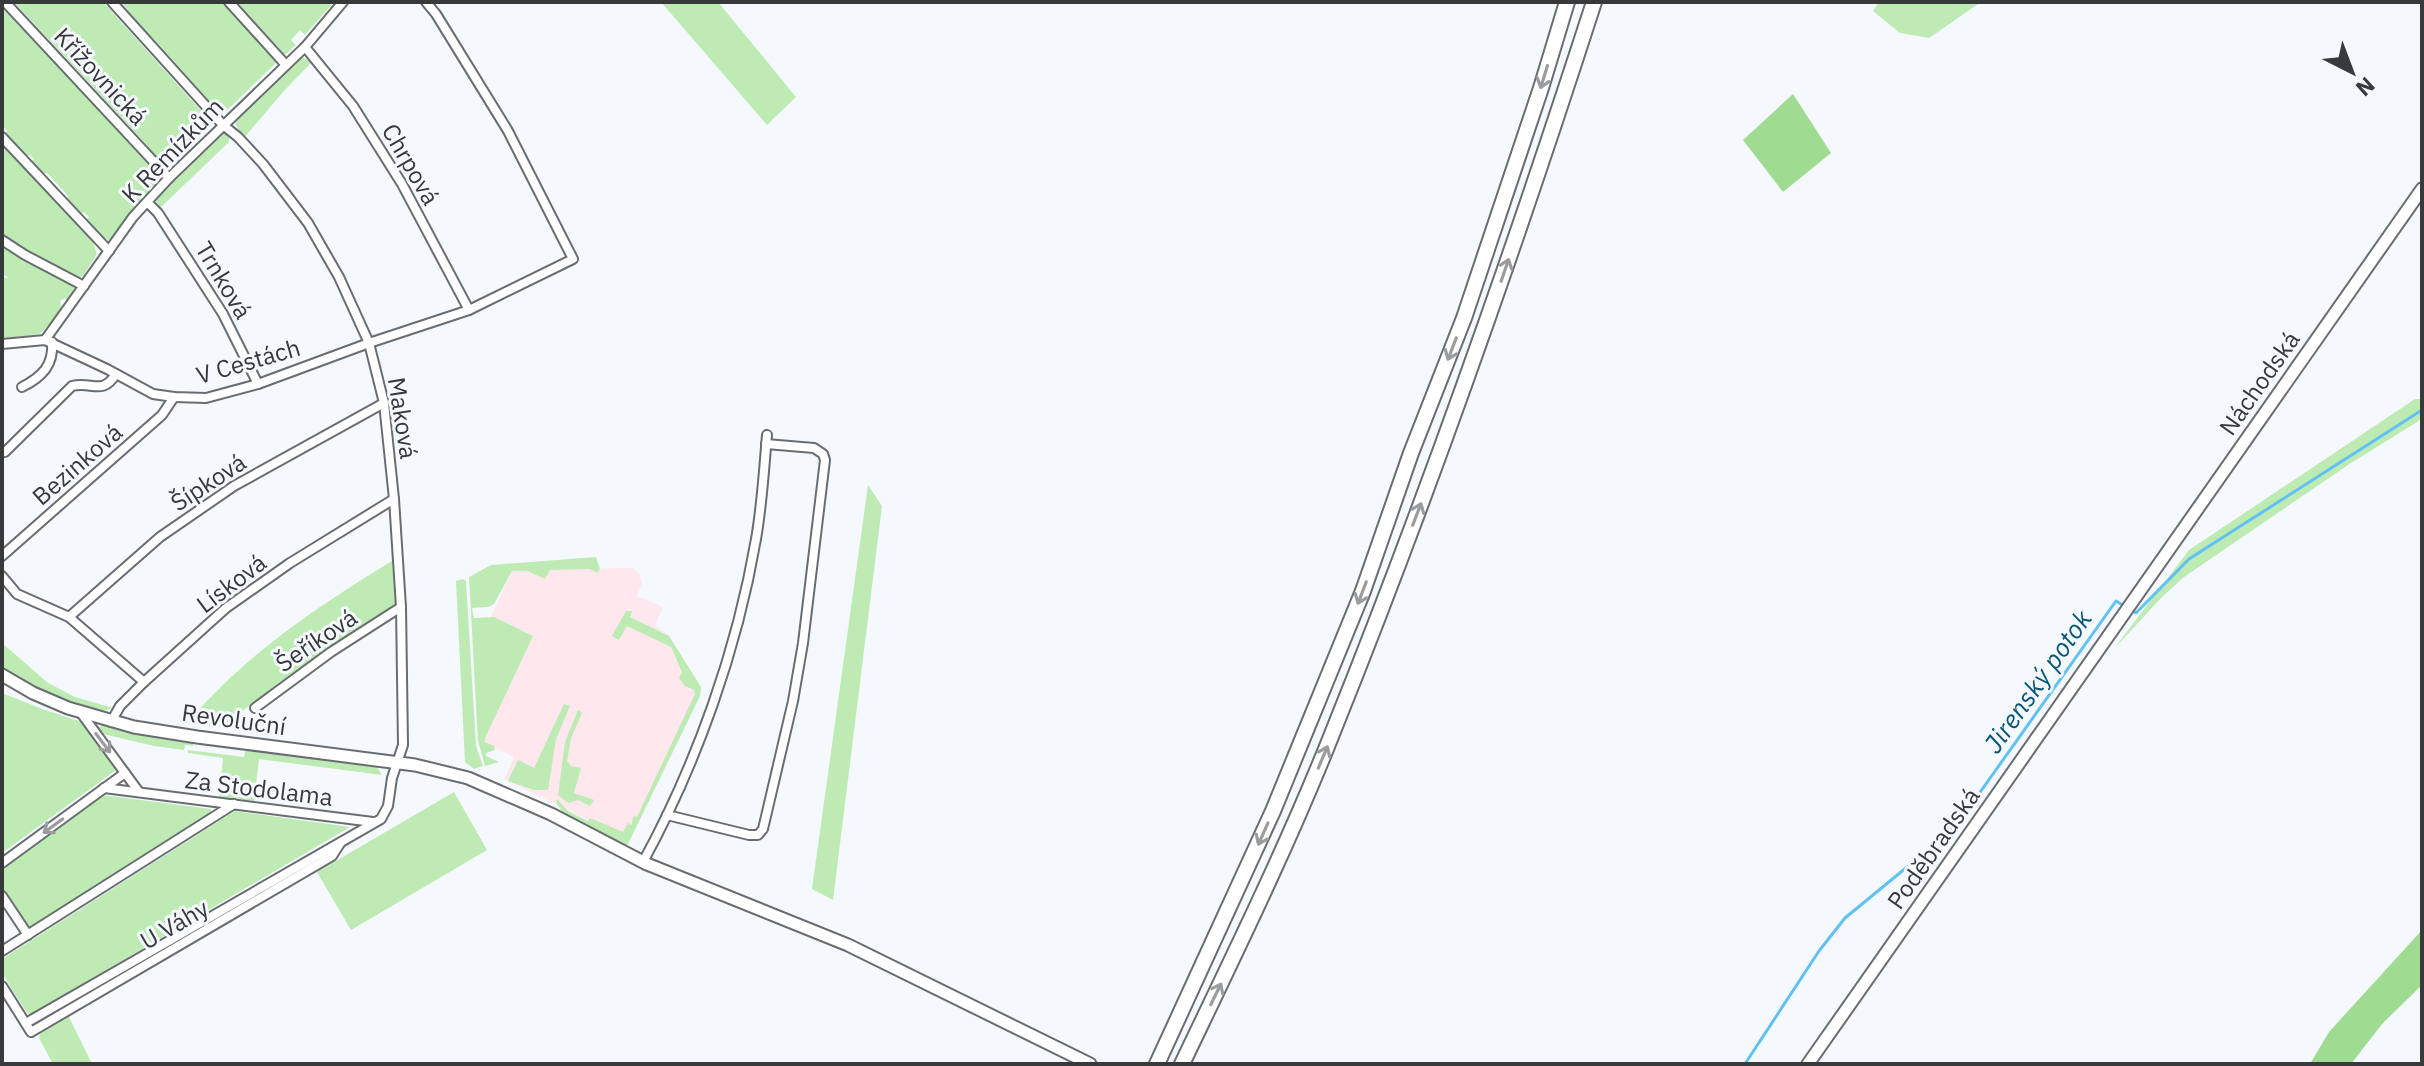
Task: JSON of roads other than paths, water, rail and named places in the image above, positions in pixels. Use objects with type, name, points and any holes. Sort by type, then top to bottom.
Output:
[{"type":"highway","points":[[1157,1064],[1273,811],[1363,591],[1411,453],[1464,318],[1567,2]]},
{"type":"highway","points":[[1182,1064],[1334,731],[1485,327],[1594,2]]},
{"type":"street","name":"Křížovnická","points":[[5,2],[169,178]]},
{"type":"street","name":"Maková","points":[[112,2],[223,125],[263,164],[308,223],[339,277],[369,343],[384,403],[394,499],[401,607],[403,745],[398,763]]},
{"type":"street","points":[[229,2],[286,65]]},
{"type":"street","name":"K Remízkům","points":[[22,387],[36,380],[48,367],[53,354],[48,341],[133,217],[169,178],[305,47],[343,2]]},
{"type":"street","name":"V Cestách","points":[[48,341],[153,394],[206,398],[258,384],[469,310],[573,259],[508,131],[426,2]]},
{"type":"street","name":"Chrpová","points":[[305,47],[353,106],[402,184],[469,310]]},
{"type":"street","points":[[2,137],[109,251]]},
{"type":"street","name":"Náchodská","points":[[2122,619],[2422,189]]},
{"type":"street","name":"Trnková","points":[[147,202],[158,213],[216,303],[258,384]]},
{"type":"street","points":[[2,240],[84,286]]},
{"type":"street","points":[[2,344],[48,341]]},
{"type":"street","points":[[5,452],[72,386],[104,386],[116,374]]},
{"type":"street","name":"Bezinková","points":[[2,556],[162,415],[174,397]]},
{"type":"street","name":"Šípková","points":[[69,617],[160,537],[234,486],[384,403]]},
{"type":"street","points":[[643,862],[667,815],[711,706],[737,621],[756,540],[766,439],[814,448],[823,454],[825,460],[800,658],[763,829],[758,835],[749,835],[667,815]]},
{"type":"street","name":"Lísková","points":[[111,722],[120,706],[144,682],[226,608],[290,563],[394,499]]},
{"type":"street","points":[[2,576],[17,594],[69,617],[144,682]]},
{"type":"street","name":"Šeříková","points":[[255,708],[318,660],[401,607]]},
{"type":"street","name":"Poděbradská","points":[[1808,1064],[2122,619]]},
{"type":"street","name":"Revoluční","points":[[2,675],[35,694],[111,722],[190,736],[398,763],[468,778],[551,814],[643,862],[848,945],[1090,1064]]},
{"type":"street","points":[[81,713],[139,792]]},
{"type":"street","points":[[374,822],[386,812],[398,763]]},
{"type":"street","points":[[2,863],[125,773]]},
{"type":"street","name":"Za Stodolama","points":[[104,788],[374,822]]},
{"type":"street","points":[[2,951],[234,804]]},
{"type":"street","name":"U Váhy","points":[[2,986],[28,1028],[374,822]]},
{"type":"street","points":[[2,896],[28,935]]},
{"type":"waterway","name":"Jirenský potok","points":[[1745,1064],[1819,951],[1845,918],[1946,835],[1966,812],[2116,601],[2136,613],[2189,559],[2422,410]]}]
